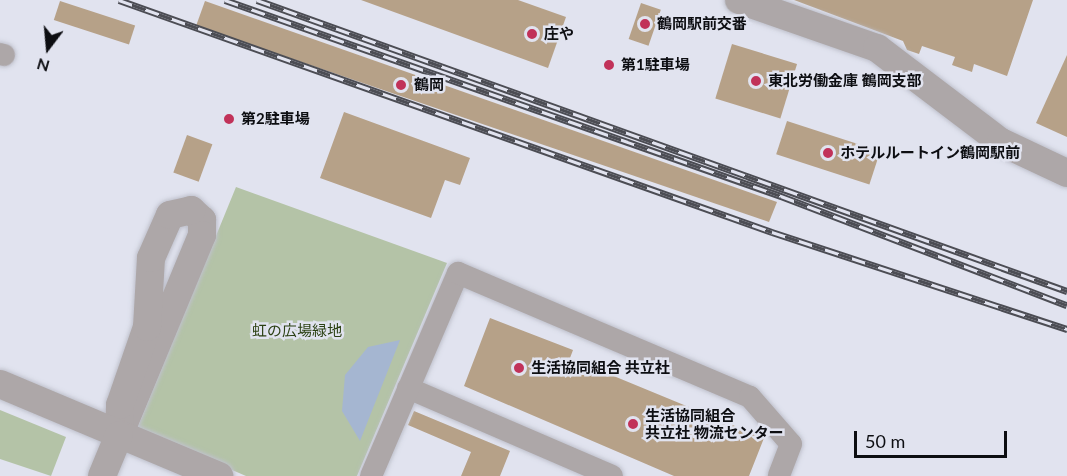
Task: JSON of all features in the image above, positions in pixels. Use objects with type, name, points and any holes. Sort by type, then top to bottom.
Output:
[{"type":"street","points":[[739,0],[892,56],[1001,142],[1067,173]]},
{"type":"street","points":[[102,476],[202,235],[202,220],[191,210],[170,215],[151,258],[147,327],[120,405],[119,435]]},
{"type":"street","points":[[371,476],[458,273],[750,397],[791,444],[779,476]]},
{"type":"street","points":[[0,384],[219,476]]},
{"type":"street","points":[[408,388],[612,476]]},
{"type":"green space","name":"虹の広場緑地","points":[[236,187],[447,263],[357,476],[246,476],[137,429]]},
{"type":"green space","points":[[0,410],[66,437],[51,476],[0,459]]},
{"type":"water","points":[[400,340],[360,441],[342,411],[345,375],[368,347]]},
{"type":"building","points":[[361,0],[518,0],[566,17],[548,68]]},
{"type":"building","points":[[794,0],[1033,0],[1007,76],[974,64],[972,72],[952,65],[955,57],[922,46],[919,54],[907,50],[903,41]]},
{"type":"building","points":[[60,1],[135,25],[129,44],[54,20]]},
{"type":"building","points":[[205,1],[777,202],[769,222],[196,26]]},
{"type":"building","name":"鶴岡駅前交番","points":[[641,3],[661,10],[648,46],[629,39]]},
{"type":"building","name":"東北労働金庫 鶴岡支部","points":[[732,44],[797,64],[780,118],[715,99]]},
{"type":"building","points":[[1067,55],[1067,137],[1036,123]]},
{"type":"building","points":[[344,112],[470,158],[460,185],[445,180],[431,218],[320,178]]},
{"type":"building","name":"ホテルルートイン鶴岡駅前","points":[[787,121],[880,151],[869,185],[776,154]]},
{"type":"building","points":[[187,135],[212,144],[199,182],[173,173]]},
{"type":"building","points":[[490,318],[573,350],[570,358],[764,438],[749,476],[674,476],[464,386]]},
{"type":"building","points":[[414,411],[510,451],[500,476],[461,476],[471,452],[408,425]]},
{"type":"railway","points":[[119,0],[772,232],[1067,329]]},
{"type":"railway","points":[[225,0],[781,196],[1067,305]]},
{"type":"railway","points":[[257,0],[1067,291]]},
{"type":"place","name":"鶴岡駅前交番","points":[[645,24]]},
{"type":"place","name":"庄や","points":[[532,34]]},
{"type":"place","name":"第1駐車場","points":[[609,65]]},
{"type":"place","name":"東北労働金庫 鶴岡支部","points":[[756,81]]},
{"type":"place","name":"鶴岡","points":[[401,85]]},
{"type":"place","name":"第2駐車場","points":[[229,119]]},
{"type":"place","name":"ホテルルートイン鶴岡駅前","points":[[828,153]]},
{"type":"place","name":"生活協同組合 共立社","points":[[519,368]]},
{"type":"place","name":"生活協同組合 共立社 物流センター","points":[[633,424]]}]
